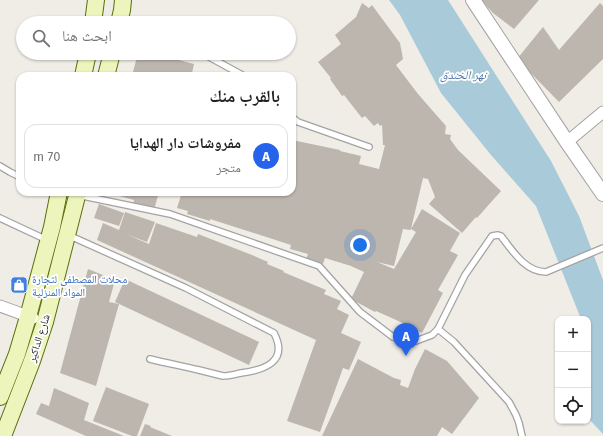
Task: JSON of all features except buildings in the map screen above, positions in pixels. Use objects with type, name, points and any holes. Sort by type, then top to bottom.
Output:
[{"type":"main road","points":[[94,16],[96,0]]},
{"type":"main road","points":[[121,16],[123,0]]},
{"type":"main road","points":[[84,72],[86,60]]},
{"type":"main road","points":[[107,72],[110,60]]},
{"type":"main road","name":"شارع الداكير","points":[[0,397],[17,354],[28,317],[52,227],[57,196]]},
{"type":"main road","name":"شارع الداكير","points":[[3,436],[32,361],[45,322],[78,196]]},
{"type":"street","points":[[473,0],[603,194]]},
{"type":"street","points":[[567,142],[603,112]]},
{"type":"street","points":[[0,306],[45,322]]},
{"type":"lane","points":[[215,60],[237,72]]},
{"type":"lane","points":[[296,120],[369,147]]},
{"type":"lane","points":[[0,166],[16,175]]},
{"type":"lane","points":[[87,196],[170,214],[318,266],[360,312],[392,337],[403,340],[416,341],[432,335],[438,329],[465,274],[492,236],[501,236],[520,260],[540,272],[546,272],[603,248]]},
{"type":"lane","points":[[0,218],[48,241]]},
{"type":"lane","points":[[68,235],[186,288],[274,333],[279,345],[276,358],[270,365],[263,369],[224,376],[150,359]]},
{"type":"lane","points":[[438,329],[454,342],[509,402],[516,415],[522,436]]},
{"type":"water","name":"نهر الخندق","points":[[389,0],[448,0],[551,161],[579,216],[603,280],[603,434],[591,421],[591,316],[580,316],[536,206],[491,155],[441,93],[400,15]]},
{"type":"place","name":"محلات المصطفى لتجارة المواد المنزلية","points":[[19,285]]},
{"type":"place","name":"مفروشات دار الهدايا","points":[[406,356]]}]
